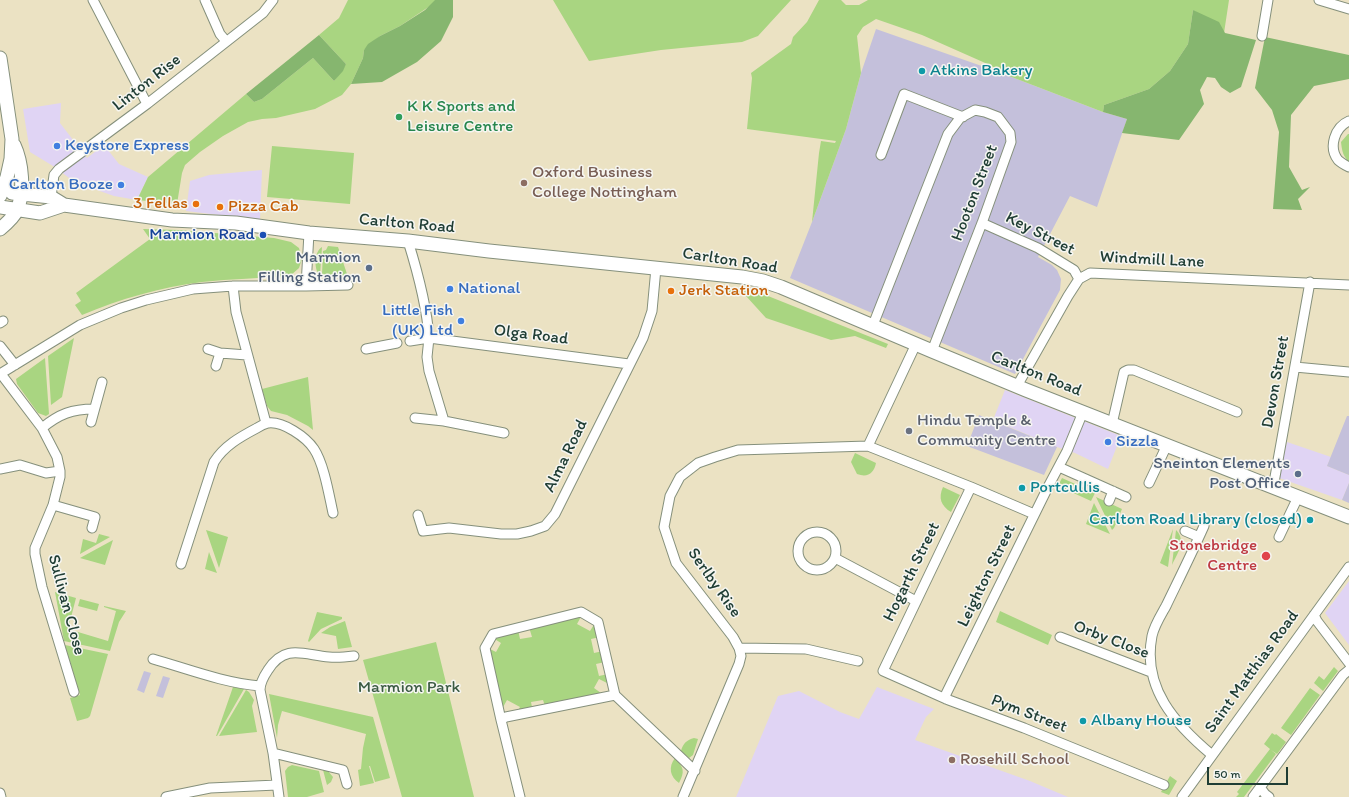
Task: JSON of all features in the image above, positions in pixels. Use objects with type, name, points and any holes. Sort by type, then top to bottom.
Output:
[{"type":"main road","points":[[0,58],[12,139],[11,159],[7,177],[1,193]]},
{"type":"main road","points":[[0,229],[17,210],[21,193],[22,179],[19,155],[12,139]]},
{"type":"main road","name":"Carlton Road","points":[[1,193],[21,193],[51,197],[64,205],[172,220],[236,224],[309,233],[408,241],[489,251],[742,277],[764,281],[781,286],[1017,386],[1349,517]]},
{"type":"main road","name":"Carlton Road","points":[[0,207],[40,213],[64,205]]},
{"type":"street","points":[[93,0],[147,104]]},
{"type":"street","points":[[205,0],[220,34],[226,41]]},
{"type":"street","name":"Linton Rise","points":[[51,197],[54,175],[59,169],[147,104],[262,12],[273,0]]},
{"type":"street","points":[[1262,36],[1268,0]]},
{"type":"street","points":[[1319,0],[1349,9]]},
{"type":"street","points":[[881,155],[904,94],[963,117]]},
{"type":"street","name":"Hooton Street","points":[[873,325],[948,134],[960,118],[975,110],[998,117],[1010,133],[1011,142],[982,223],[932,351]]},
{"type":"street","points":[[1349,121],[1339,129],[1335,135],[1334,152],[1338,160],[1349,167]]},
{"type":"street","name":"Key Street","points":[[982,223],[1038,248],[1074,270],[1079,278]]},
{"type":"street","points":[[306,286],[309,233]]},
{"type":"street","points":[[408,241],[419,283],[428,327],[429,338],[427,357],[429,371],[444,421]]},
{"type":"street","name":"Alma Road","points":[[418,515],[423,531],[449,528],[501,534],[517,534],[545,526],[555,514],[643,338],[652,311],[656,268]]},
{"type":"street","name":"Windmill Lane","points":[[1017,386],[1060,308],[1079,278],[1090,273],[1349,285]]},
{"type":"street","name":"Devon Street","points":[[1274,488],[1310,282]]},
{"type":"street","points":[[0,374],[80,325],[121,308],[146,300],[193,289],[233,286],[348,285]]},
{"type":"street","points":[[233,286],[236,312],[266,423]]},
{"type":"street","name":"Olga Road","points":[[410,341],[429,338],[629,364]]},
{"type":"street","points":[[366,349],[397,343]]},
{"type":"street","points":[[916,344],[868,446],[1034,514]]},
{"type":"street","points":[[0,346],[15,365]]},
{"type":"street","points":[[208,349],[220,353],[247,355]]},
{"type":"street","points":[[216,366],[220,353]]},
{"type":"street","points":[[1295,367],[1349,372]]},
{"type":"street","points":[[1112,424],[1124,372],[1128,370],[1134,370],[1237,412]]},
{"type":"street","name":"Sullivan Close","points":[[0,374],[42,428],[57,457],[60,477],[52,505],[30,548],[74,692]]},
{"type":"street","points":[[91,422],[102,382]]},
{"type":"street","points":[[42,428],[55,418],[65,413],[82,409],[94,409]]},
{"type":"street","name":"Leighton Street","points":[[946,699],[946,694],[1034,514],[1059,467],[1083,412]]},
{"type":"street","points":[[415,418],[444,421],[504,433]]},
{"type":"street","points":[[181,564],[214,462],[218,455],[231,442],[266,423],[280,425],[298,433],[308,440],[315,450],[322,468],[333,513]]},
{"type":"street","points":[[1149,483],[1167,445]]},
{"type":"street","name":"Serlby Rise","points":[[739,648],[733,637],[676,563],[664,527],[670,496],[680,477],[698,463],[738,450],[868,446]]},
{"type":"street","points":[[0,470],[20,465],[46,474],[60,471]]},
{"type":"street","points":[[1059,467],[1126,497]]},
{"type":"street","name":"Hogarth Street","points":[[883,671],[971,487]]},
{"type":"street","points":[[1109,501],[1113,491]]},
{"type":"street","points":[[1279,537],[1298,498]]},
{"type":"street","points":[[52,505],[95,517],[92,528]]},
{"type":"street","points":[[1204,526],[1152,635],[1150,656],[1151,672],[1157,691],[1168,710],[1180,725],[1212,755]]},
{"type":"street","points":[[1186,531],[1199,538]]},
{"type":"street","points":[[819,532],[827,536],[833,542],[836,550],[835,558],[830,565],[823,570],[814,570],[807,567],[801,561],[798,553],[799,545],[804,538],[811,533],[819,532]]},
{"type":"street","points":[[835,558],[916,601]]},
{"type":"street","name":"Saint Matthias Road","points":[[1183,796],[1349,567]]},
{"type":"street","points":[[520,797],[485,648],[493,634],[581,612],[598,622],[615,695],[695,771]]},
{"type":"street","points":[[1314,614],[1317,621],[1349,662]]},
{"type":"street","name":"Orby Close","points":[[1060,637],[1151,672]]},
{"type":"street","points":[[683,797],[739,664],[741,656],[739,648],[806,649],[858,661]]},
{"type":"street","points":[[279,797],[273,753],[260,686],[270,667],[278,658],[288,653],[297,652],[330,657],[354,656]]},
{"type":"street","points":[[153,659],[226,680],[260,686]]},
{"type":"street","points":[[1253,797],[1343,675],[1349,670]]},
{"type":"street","name":"Pym Street","points":[[883,671],[946,699],[1024,728],[1164,785]]},
{"type":"street","points":[[501,720],[506,717],[615,695]]},
{"type":"street","points":[[273,753],[343,770],[347,784]]},
{"type":"street","points":[[166,797],[210,788],[278,785]]},
{"type":"street","points":[[1260,786],[1269,797]]},
{"type":"street","points":[[0,793],[1,797]]},
{"type":"shaded area","points":[[876,29],[996,71],[1103,112],[1127,119],[1097,207],[1070,196],[1038,257],[1052,265],[1057,270],[1061,279],[1060,290],[1015,374],[790,278],[846,129],[861,73]]},
{"type":"shaded area","points":[[61,103],[60,123],[87,158],[104,145],[119,164],[148,177],[137,200],[114,196],[97,190],[84,189],[53,166],[30,152],[23,109]]},
{"type":"shaded area","points":[[262,170],[260,220],[186,211],[190,181],[209,175]]},
{"type":"shaded area","points":[[1005,390],[1121,436],[1108,469],[1075,453],[993,420]]},
{"type":"shaded area","points":[[979,415],[1057,447],[1044,475],[967,446]]},
{"type":"shaded area","points":[[1347,416],[1349,416],[1349,475],[1327,466]]},
{"type":"shaded area","points":[[1287,442],[1331,457],[1327,466],[1349,475],[1349,483],[1342,500],[1279,478]]},
{"type":"shaded area","points":[[1349,483],[1349,503],[1342,500]]},
{"type":"shaded area","points":[[1349,581],[1349,645],[1325,613]]},
{"type":"shaded area","points":[[144,671],[151,673],[144,693],[137,690]]},
{"type":"shaded area","points":[[163,676],[170,678],[163,698],[156,696]]},
{"type":"shaded area","points":[[877,687],[934,709],[926,717],[915,740],[1030,781],[1068,797],[736,797],[778,696],[799,691],[840,712],[859,719]]},
{"type":"green space","points":[[348,0],[439,0],[400,26],[380,36],[364,50],[363,58],[351,84],[342,95],[315,109],[276,118],[248,122],[223,136],[200,152],[185,165],[182,173],[177,204],[137,200],[148,177],[246,94],[254,102],[262,99],[313,58],[334,81],[346,64],[319,35],[339,18]]},
{"type":"green space","points":[[435,0],[453,0],[453,17],[441,41],[417,62],[382,82],[351,84],[363,58],[364,50],[368,44],[425,10]]},
{"type":"green space","points":[[553,0],[791,0],[758,36],[742,42],[661,50],[589,61]]},
{"type":"green space","points":[[819,0],[841,0],[846,5],[859,5],[868,0],[1229,0],[1224,33],[1193,10],[1188,44],[1170,71],[1149,89],[1104,105],[1103,112],[996,71],[992,66],[922,35],[876,19],[863,27],[857,36],[861,73],[846,129],[812,222],[821,141],[835,143],[836,141],[747,129],[752,78],[751,73],[791,44],[793,37],[807,22]]},
{"type":"green space","points":[[1193,10],[1219,22],[1225,33],[1256,40],[1241,87],[1230,93],[1221,87],[1215,78],[1207,77],[1200,90],[1204,104],[1179,140],[1122,133],[1127,119],[1103,112],[1104,105],[1149,89],[1170,71],[1188,44]]},
{"type":"green space","points":[[319,35],[346,64],[343,71],[334,81],[313,58],[262,99],[254,102],[246,94]]},
{"type":"green space","points":[[1265,37],[1349,55],[1349,79],[1314,86],[1291,115],[1289,167],[1302,190],[1310,187],[1298,199],[1302,210],[1273,209],[1279,132],[1272,110],[1255,88]]},
{"type":"green space","points":[[1348,134],[1349,162],[1343,153],[1341,142]]},
{"type":"green space","points":[[272,146],[354,153],[350,204],[267,197]]},
{"type":"green space","points":[[143,229],[179,230],[274,238],[291,242],[299,248],[302,259],[299,268],[290,276],[202,282],[171,287],[126,299],[82,315],[75,305],[81,301],[76,293],[150,239]]},
{"type":"green space","points":[[328,246],[338,247],[348,277],[322,275],[323,251],[326,250]]},
{"type":"green space","points":[[322,247],[319,275],[316,268],[316,256],[319,249]]},
{"type":"green space","points":[[720,286],[763,294],[888,344],[886,348],[855,336],[831,340],[766,318],[746,296],[718,289]]},
{"type":"green space","points":[[74,338],[62,397],[51,405],[48,356]]},
{"type":"green space","points":[[45,358],[49,414],[46,416],[38,413],[17,384],[16,379]]},
{"type":"green space","points":[[308,377],[313,430],[287,415],[271,411],[267,406],[262,389]]},
{"type":"green space","points":[[855,453],[876,463],[874,470],[870,474],[857,474],[851,462]]},
{"type":"green space","points":[[1062,478],[1095,493],[1091,501],[1058,486]]},
{"type":"green space","points":[[943,487],[960,495],[951,512],[941,501],[941,491]]},
{"type":"green space","points":[[1096,497],[1122,509],[1112,530]]},
{"type":"green space","points":[[1094,503],[1110,534],[1086,524]]},
{"type":"green space","points":[[1173,529],[1168,567],[1160,563]]},
{"type":"green space","points":[[206,530],[228,537],[219,568]]},
{"type":"green space","points":[[1176,530],[1181,539],[1181,543],[1172,565]]},
{"type":"green space","points":[[99,534],[110,537],[80,554],[83,539],[96,543]]},
{"type":"green space","points":[[113,540],[105,565],[80,558]]},
{"type":"green space","points":[[209,552],[217,573],[205,569]]},
{"type":"green space","points":[[55,592],[76,598],[68,629],[108,641],[116,611],[104,606],[126,611],[119,622],[110,651],[64,641]]},
{"type":"green space","points":[[80,599],[99,604],[97,611],[78,606]]},
{"type":"green space","points":[[1000,611],[1052,635],[1048,645],[996,622]]},
{"type":"green space","points":[[317,612],[342,617],[342,619],[321,629],[309,642],[308,641]]},
{"type":"green space","points":[[582,615],[577,624],[590,631],[595,623],[600,637],[591,639],[594,653],[603,651],[605,662],[596,664],[599,676],[608,674],[609,680],[607,683],[599,679],[594,688],[601,693],[600,696],[546,709],[543,700],[531,702],[533,712],[515,716],[520,707],[507,700],[502,709],[488,648],[496,652],[501,643],[493,638],[518,630],[520,639],[532,637],[529,627]]},
{"type":"green space","points":[[345,621],[352,647],[338,649],[336,636],[321,633],[330,627]]},
{"type":"green space","name":"Marmion Park","points":[[436,642],[474,797],[402,797],[363,660]]},
{"type":"green space","points":[[65,645],[108,654],[90,716],[77,721],[70,698],[80,695]]},
{"type":"green space","points":[[1334,667],[1338,671],[1323,691],[1314,683],[1319,676],[1324,680]]},
{"type":"green space","points":[[233,687],[244,689],[216,736]]},
{"type":"green space","points":[[1310,688],[1320,695],[1291,735],[1281,728]]},
{"type":"green space","points":[[246,690],[254,700],[252,706],[257,732],[219,736]]},
{"type":"green space","points":[[269,694],[373,717],[390,778],[375,782],[369,766],[374,783],[360,786],[358,770],[361,769],[366,734],[282,711],[278,725],[277,738]]},
{"type":"green space","points":[[1272,733],[1275,735],[1276,734],[1286,742],[1277,754],[1271,750],[1276,754],[1244,797],[1236,797],[1239,794],[1237,792],[1270,749],[1264,744]]},
{"type":"green space","points":[[694,738],[698,739],[693,755],[689,758],[681,751],[686,742]]},
{"type":"green space","points":[[675,758],[683,770],[679,783],[676,781],[671,772],[671,765]]},
{"type":"green space","points":[[292,765],[319,771],[324,792],[307,797],[288,797],[285,771]]},
{"type":"green space","points":[[323,770],[328,771],[333,777],[331,782],[327,785]]},
{"type":"green space","points":[[1170,776],[1177,781],[1169,795],[1161,792]]},
{"type":"place","name":"Atkins Bakery","points":[[922,71]]},
{"type":"place","name":"K K Sports and Leisure Centre","points":[[399,117]]},
{"type":"place","name":"Keystore Express","points":[[57,146]]},
{"type":"place","name":"Oxford Business College Nottingham","points":[[524,183]]},
{"type":"place","name":"Carlton Booze","points":[[121,185]]},
{"type":"place","name":"3 Fellas","points":[[196,204]]},
{"type":"place","name":"Pizza Cab","points":[[220,207]]},
{"type":"place","name":"Marmion Road","points":[[263,235]]},
{"type":"place","name":"Marmion Filling Station","points":[[369,268]]},
{"type":"place","name":"National","points":[[450,289]]},
{"type":"place","name":"Jerk Station","points":[[671,291]]},
{"type":"place","name":"Little Fish (UK) Ltd","points":[[461,321]]},
{"type":"place","name":"Hindu Temple & Community Centre","points":[[909,431]]},
{"type":"place","name":"Sizzla","points":[[1108,442]]},
{"type":"place","name":"Sneinton Elements Post Office","points":[[1298,474]]},
{"type":"place","name":"Portcullis","points":[[1022,488]]},
{"type":"place","name":"Carlton Road Library (closed)","points":[[1310,520]]},
{"type":"place","name":"Stonebridge Centre","points":[[1266,556]]},
{"type":"place","name":"Albany House","points":[[1083,721]]},
{"type":"place","name":"Rosehill School","points":[[952,760]]}]
